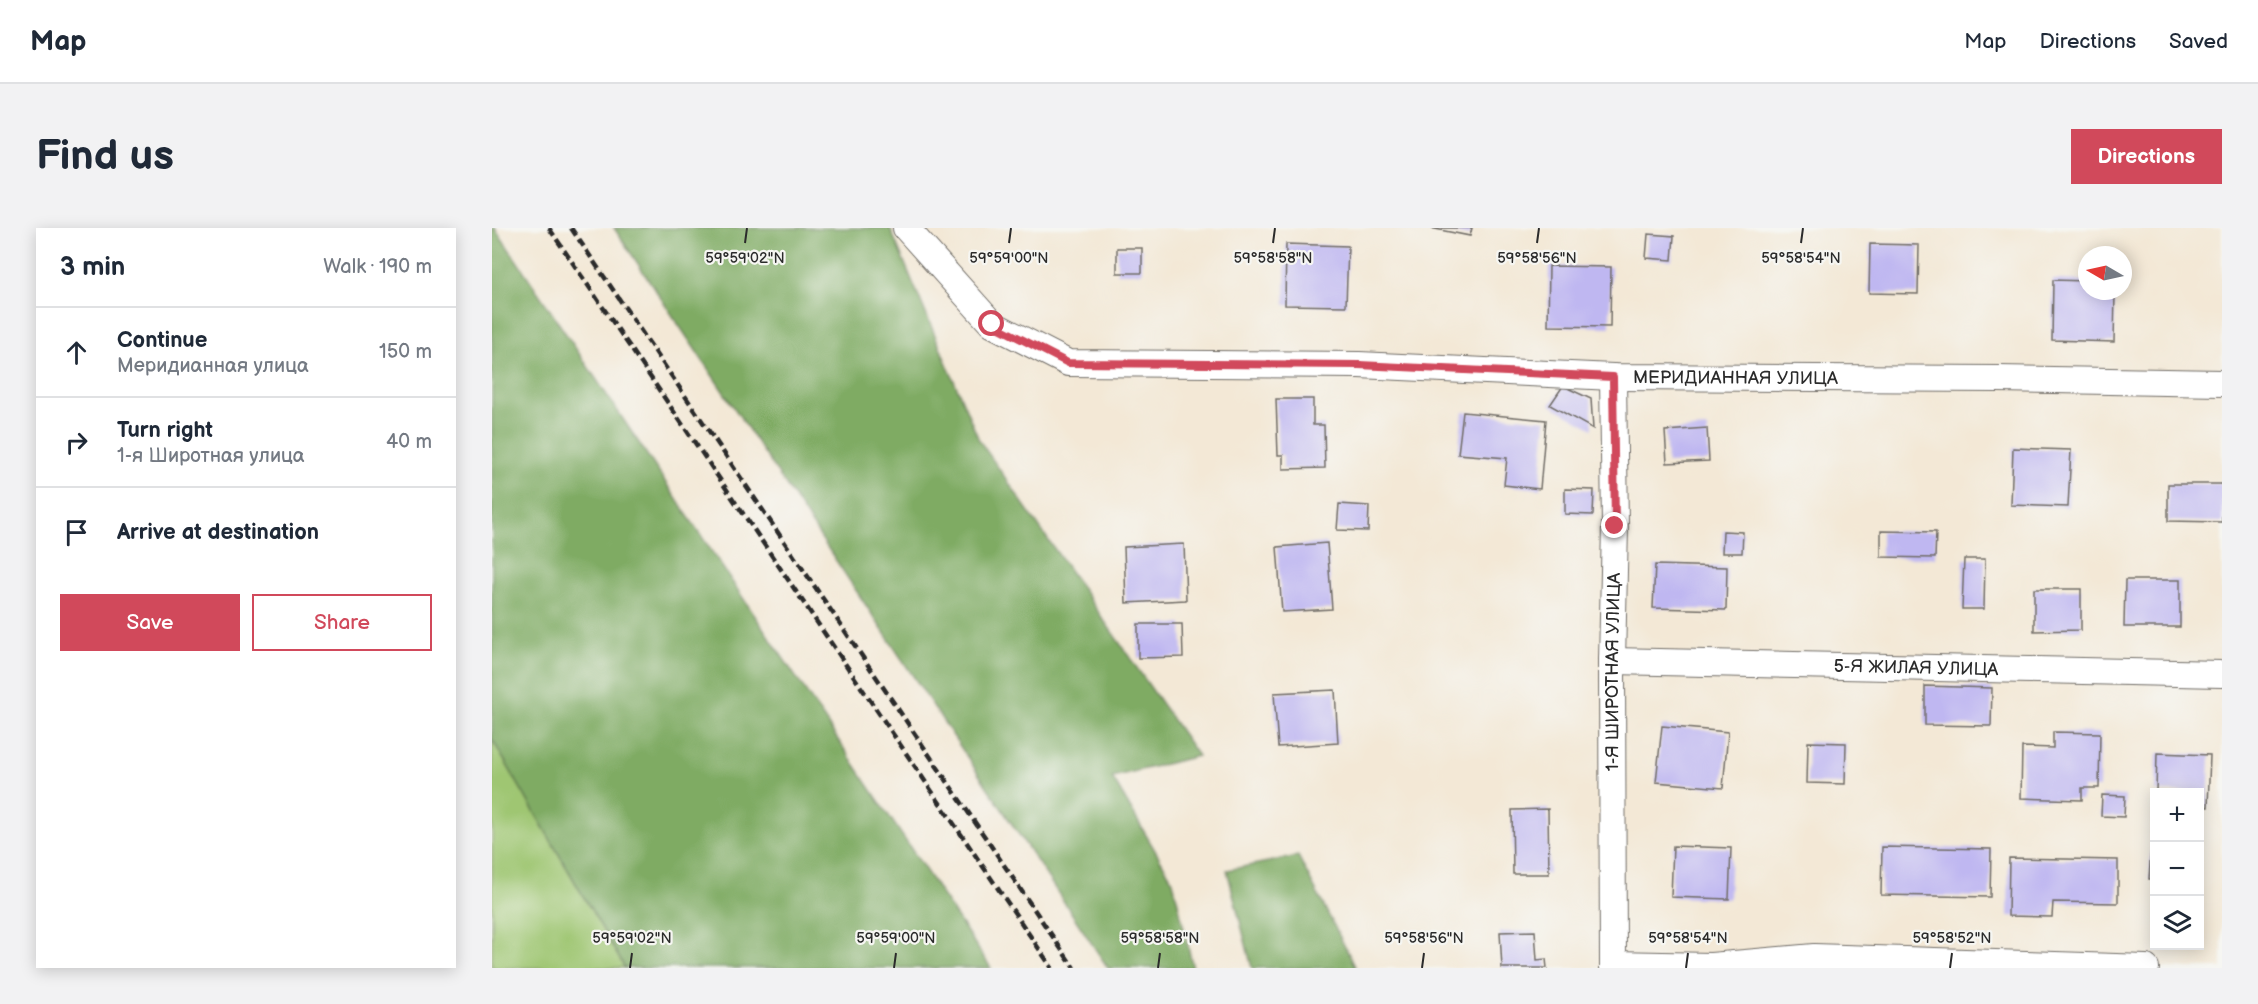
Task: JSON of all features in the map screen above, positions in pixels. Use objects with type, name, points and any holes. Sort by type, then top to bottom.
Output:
[{"type":"street","name":"МЕРИДИАННАЯ УЛИЦА","points":[[906,228],[992,324],[1068,363],[1359,365],[1613,377],[2222,383]]},
{"type":"street","name":"1-Я ШИРОТНАЯ УЛИЦА","points":[[1613,377],[1615,526],[1612,661],[1613,966]]},
{"type":"street","name":"5-Я ЖИЛАЯ УЛИЦА","points":[[1612,661],[2222,674]]},
{"type":"street","points":[[1613,966],[1711,966],[1814,957],[2146,968]]},
{"type":"green space","points":[[492,228],[495,228],[991,968],[625,968],[492,739]]},
{"type":"green space","points":[[614,228],[890,228],[979,440],[1198,756],[1112,777],[1173,881],[1193,968],[1108,968]]},
{"type":"green space","points":[[492,739],[625,968],[492,968]]},
{"type":"green space","points":[[1298,856],[1356,968],[1252,968],[1227,870]]},
{"type":"building","points":[[1430,228],[1472,228],[1470,236]]},
{"type":"building","points":[[1648,234],[1674,236],[1672,260],[1646,258]]},
{"type":"building","points":[[1286,244],[1348,246],[1346,306],[1285,305]]},
{"type":"building","points":[[1870,244],[1919,245],[1918,294],[1869,293]]},
{"type":"building","points":[[1117,248],[1142,248],[1142,273],[1117,273]]},
{"type":"building","points":[[1549,266],[1611,267],[1610,327],[1548,326]]},
{"type":"building","points":[[2053,280],[2078,281],[2078,300],[2115,300],[2114,342],[2052,340]]},
{"type":"building","points":[[1563,386],[1591,399],[1593,429],[1550,405]]},
{"type":"building","points":[[1276,399],[1313,399],[1313,425],[1324,425],[1325,468],[1283,469],[1283,455],[1278,455]]},
{"type":"building","points":[[1463,412],[1546,420],[1540,489],[1504,485],[1507,458],[1458,454]]},
{"type":"building","points":[[1707,428],[1709,461],[1667,463],[1665,431]]},
{"type":"building","points":[[2013,448],[2071,450],[2068,507],[2011,505]]},
{"type":"building","points":[[2168,484],[2222,484],[2222,522],[2168,521]]},
{"type":"building","points":[[1565,489],[1594,490],[1593,515],[1565,514]]},
{"type":"building","points":[[1339,504],[1369,506],[1368,531],[1337,530]]},
{"type":"building","points":[[1723,531],[1743,532],[1742,553],[1722,553]]},
{"type":"building","points":[[1881,531],[1936,532],[1935,558],[1881,557]]},
{"type":"building","points":[[1327,543],[1332,609],[1282,612],[1277,547]]},
{"type":"building","points":[[1184,544],[1186,600],[1126,603],[1124,547]]},
{"type":"building","points":[[1964,559],[1985,559],[1984,609],[1962,609]]},
{"type":"building","points":[[1655,565],[1727,567],[1726,610],[1653,608]]},
{"type":"building","points":[[2125,580],[2180,580],[2180,627],[2124,627]]},
{"type":"building","points":[[2034,589],[2081,589],[2081,630],[2034,631]]},
{"type":"building","points":[[1138,624],[1182,624],[1183,657],[1138,658]]},
{"type":"building","points":[[1925,686],[1992,688],[1991,726],[1925,725]]},
{"type":"building","points":[[1335,690],[1338,743],[1278,747],[1274,693]]},
{"type":"building","points":[[1662,726],[1728,732],[1723,788],[1656,782]]},
{"type":"building","points":[[2053,732],[2100,733],[2099,788],[2082,788],[2082,800],[2021,798],[2022,747],[2053,748]]},
{"type":"building","points":[[1808,742],[1846,743],[1845,784],[1807,783]]},
{"type":"building","points":[[2157,753],[2210,755],[2208,807],[2204,807],[2204,788],[2156,788]]},
{"type":"building","points":[[2102,795],[2125,796],[2124,817],[2101,816]]},
{"type":"building","points":[[1548,809],[1549,874],[1513,874],[1512,810]]},
{"type":"building","points":[[1673,846],[1731,848],[1729,899],[1671,897]]},
{"type":"building","points":[[1882,847],[1991,849],[1990,897],[1881,895]]},
{"type":"building","points":[[2009,858],[2118,860],[2118,903],[2053,902],[2052,917],[2008,916]]},
{"type":"building","points":[[1535,931],[1537,960],[1546,959],[1547,968],[1502,968],[1500,932]]},
{"type":"railway","points":[[549,228],[1052,968]]},
{"type":"railway","points":[[571,228],[1074,968]]},
{"type":"route","points":[[992,324],[1068,363],[1359,365],[1613,377],[1615,526]]}]
